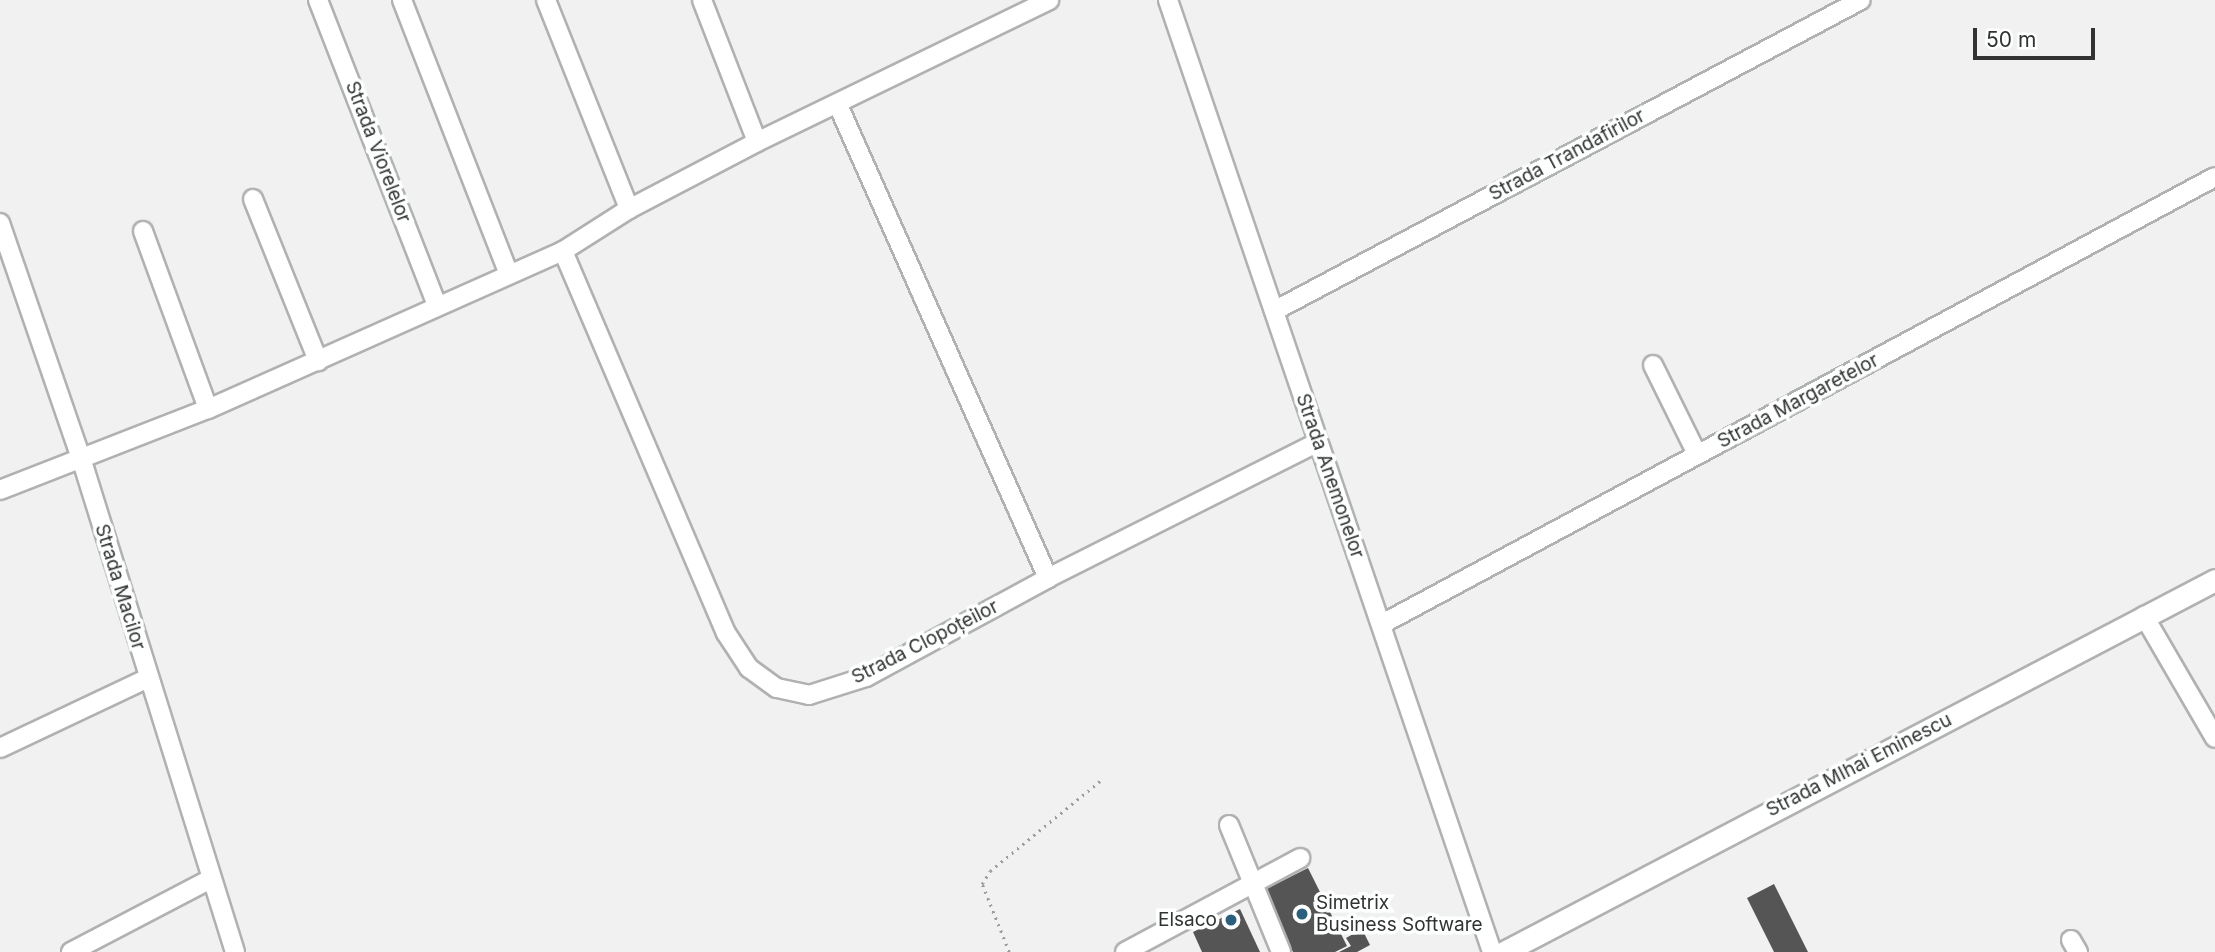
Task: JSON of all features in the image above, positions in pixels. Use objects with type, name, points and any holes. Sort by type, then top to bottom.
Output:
[{"type":"main road","name":"Strada MIhai Eminescu","points":[[1504,952],[2215,580]]},
{"type":"street","name":"Strada Viorelelor","points":[[318,0],[437,304]]},
{"type":"street","points":[[402,0],[509,274]]},
{"type":"street","points":[[547,0],[629,209]]},
{"type":"street","points":[[702,0],[757,142]]},
{"type":"street","points":[[0,490],[82,461],[208,409],[437,304],[563,251],[629,209],[757,142],[838,105],[1049,0]]},
{"type":"street","name":"Strada Trandafirilor","points":[[1274,311],[1861,0]]},
{"type":"street","name":"Strada Anemonelor","points":[[1175,3],[1274,311],[1492,952]]},
{"type":"street","points":[[838,105],[1048,578]]},
{"type":"street","name":"Strada Margaretelor","points":[[1382,624],[2215,177]]},
{"type":"street","points":[[254,199],[317,361]]},
{"type":"street","name":"Strada Macilor","points":[[0,223],[82,461],[209,880],[235,952]]},
{"type":"street","points":[[143,231],[208,409]]},
{"type":"street","name":"Strada Clopoțeilor","points":[[563,251],[726,634],[749,668],[777,688],[809,695],[866,677],[1048,578],[1318,442]]},
{"type":"street","points":[[1653,365],[1697,454]]},
{"type":"street","points":[[2144,616],[2215,738]]},
{"type":"street","points":[[0,748],[148,678]]},
{"type":"street","points":[[1230,825],[1250,883],[1280,952]]},
{"type":"street","points":[[1125,952],[1300,858]]},
{"type":"street","points":[[71,952],[209,880]]},
{"type":"path","points":[[1009,952],[982,884],[990,871],[1100,781]]},
{"type":"building","name":"Simetrix Business Software","points":[[1308,868],[1347,946],[1335,952],[1293,952],[1262,891]]},
{"type":"building","points":[[1774,884],[1808,952],[1774,952],[1747,898]]},
{"type":"building","name":"Elsaco","points":[[1240,909],[1260,952],[1202,952],[1193,932]]},
{"type":"building","points":[[1362,929],[1370,945],[1357,952],[1339,952],[1351,946],[1346,938]]},
{"type":"place","name":"Simetrix Business Software","points":[[1302,914]]},
{"type":"place","name":"Elsaco","points":[[1231,920]]}]
